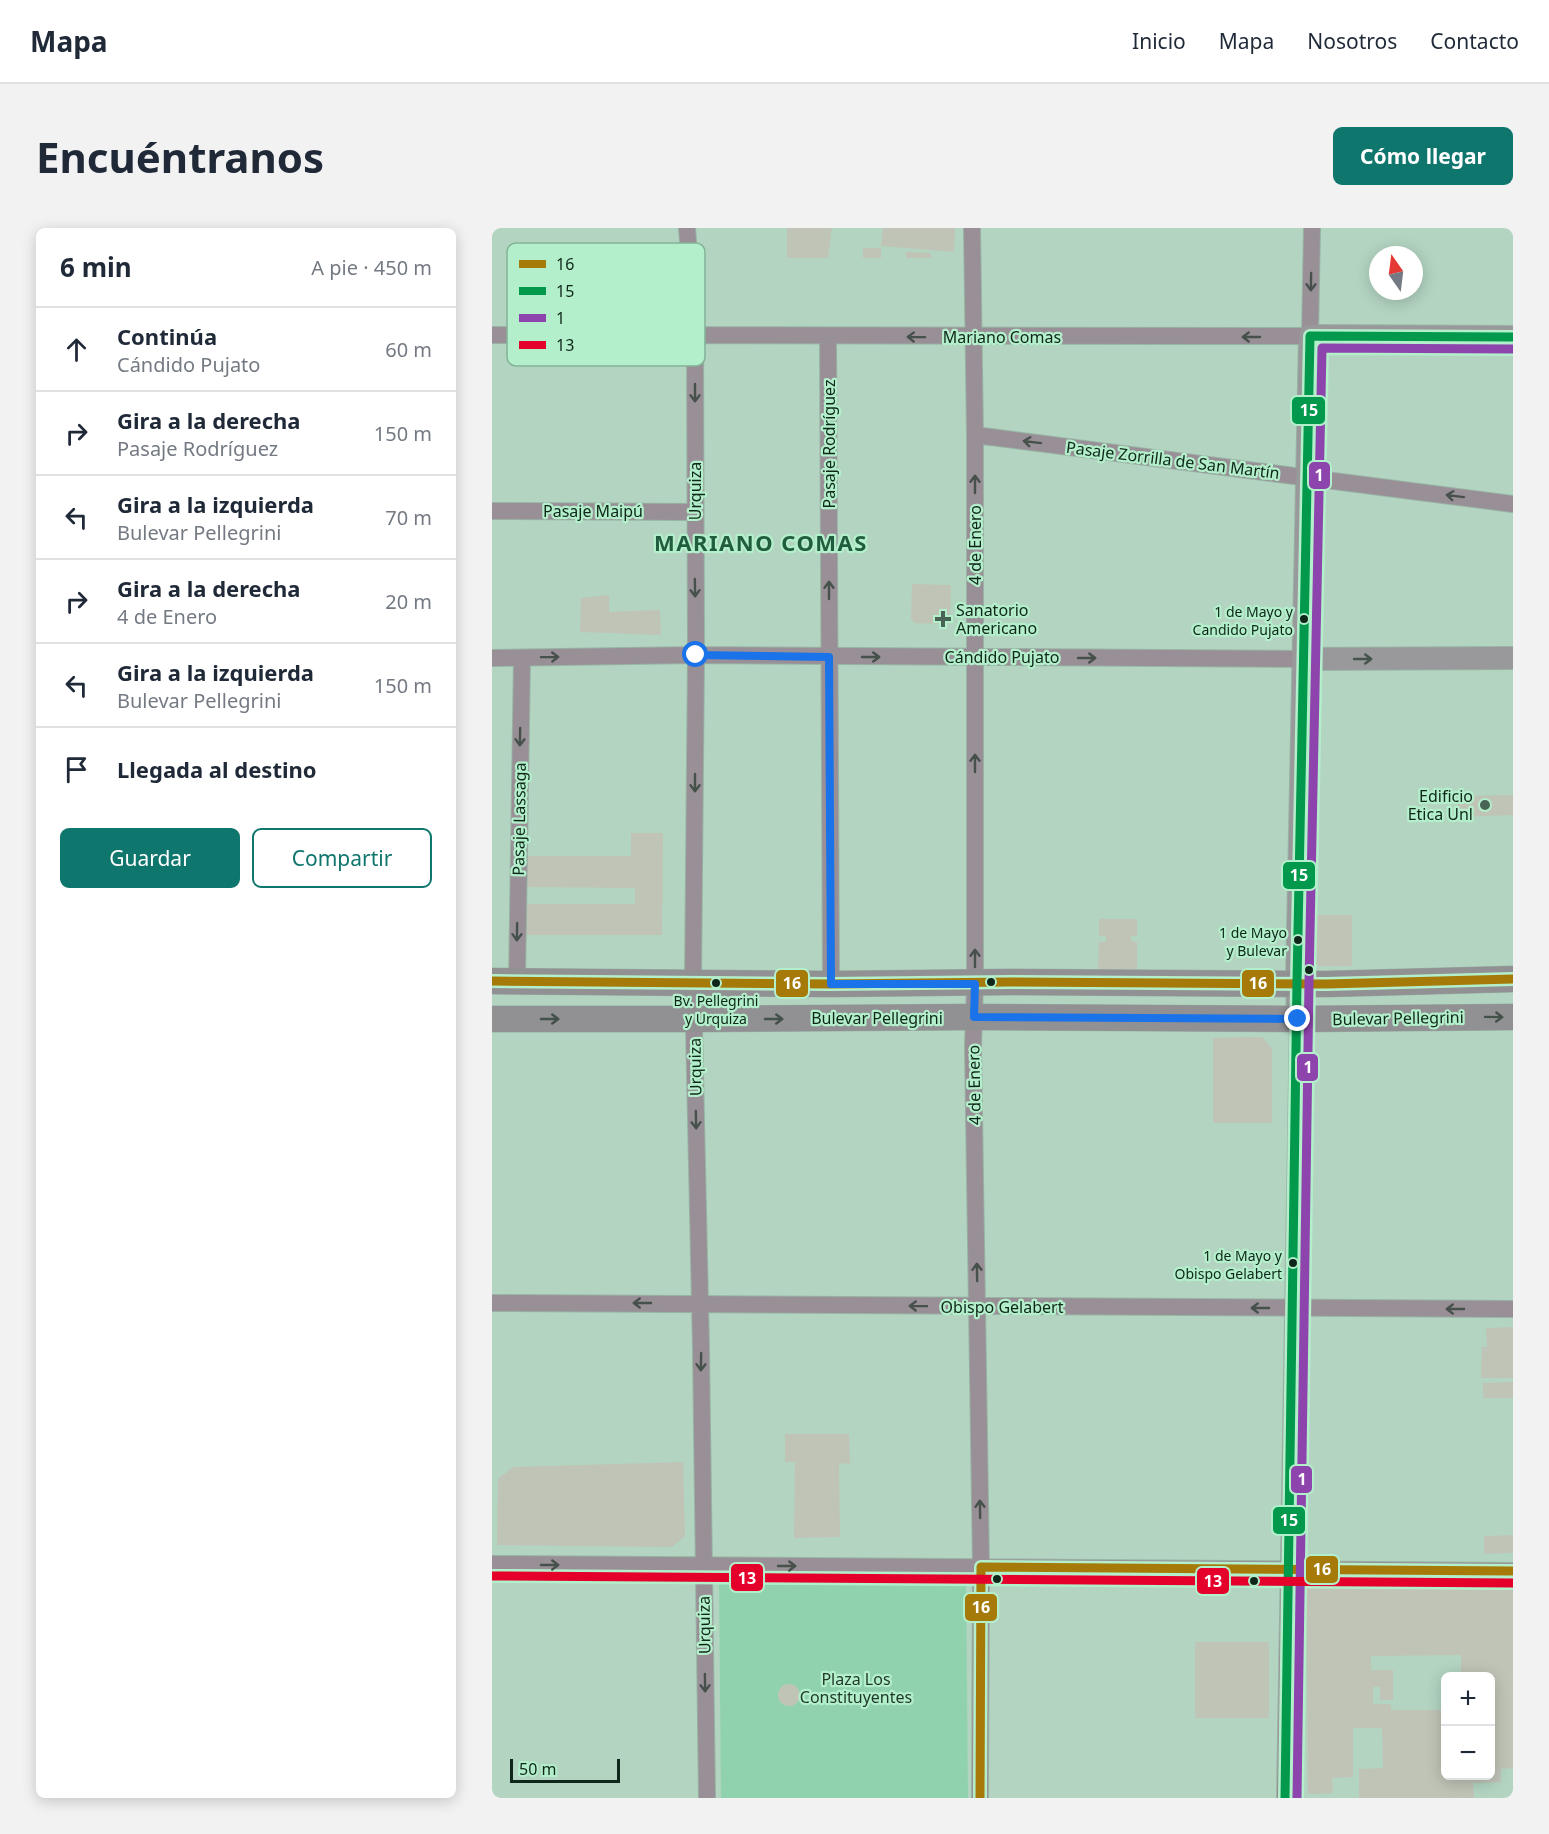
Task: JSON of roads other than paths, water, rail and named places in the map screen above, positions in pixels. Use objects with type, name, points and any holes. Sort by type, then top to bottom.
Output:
[{"type":"main road","name":"Mariano Comas","points":[[1310,336],[1513,337]]},
{"type":"main road","points":[[1298,1019],[1310,336]]},
{"type":"main road","name":"Cándido Pujato","points":[[1304,659],[1513,658]]},
{"type":"main road","name":"Bulevar Pellegrini","points":[[504,981],[831,984],[1297,982],[1327,984],[1513,979]]},
{"type":"main road","name":"Bulevar Pellegrini","points":[[492,1018],[694,1020],[974,1017],[1298,1019],[1513,1017]]},
{"type":"street","name":"Urquiza","points":[[687,228],[688,243]]},
{"type":"street","name":"4 de Enero","points":[[972,228],[976,657],[974,1017],[981,1567],[980,1798]]},
{"type":"street","points":[[1310,336],[1312,228]]},
{"type":"street","name":"Mariano Comas","points":[[705,335],[974,338],[1310,336]]},
{"type":"street","name":"Pasaje Rodríguez","points":[[828,336],[831,984]]},
{"type":"street","name":"Urquiza","points":[[695,366],[696,655],[693,982],[701,1304],[706,1798]]},
{"type":"street","name":"Pasaje Zorrilla de San Martín","points":[[975,435],[1513,504]]},
{"type":"street","name":"Pasaje Maipú","points":[[492,511],[694,512]]},
{"type":"street","name":"Cándido Pujato","points":[[492,658],[696,655],[1304,659]]},
{"type":"street","name":"Pasaje Lassaga","points":[[504,981],[522,658]]},
{"type":"street","points":[[1285,1798],[1298,1019]]},
{"type":"street","name":"Obispo Gelabert","points":[[492,1303],[1513,1309]]},
{"type":"street","points":[[492,1564],[1513,1571]]},
{"type":"place","name":"Sanatorio Americano","points":[[943,619]]},
{"type":"place","name":"1 de Mayo y Candido Pujato","points":[[1304,619]]},
{"type":"place","name":"Edificio Etica Unl","points":[[1485,805]]},
{"type":"place","name":"1 de Mayo y Bulevar","points":[[1298,940]]},
{"type":"place","name":"Bv. Pellegrini y Urquiza","points":[[716,983]]},
{"type":"place","name":"1 de Mayo y Obispo Gelabert","points":[[1293,1263]]},
{"type":"district","name":"MARIANO COMAS","points":[[761,542]]},
{"type":"park label","name":"Plaza Los Constituyentes","points":[[856,1688]]}]
